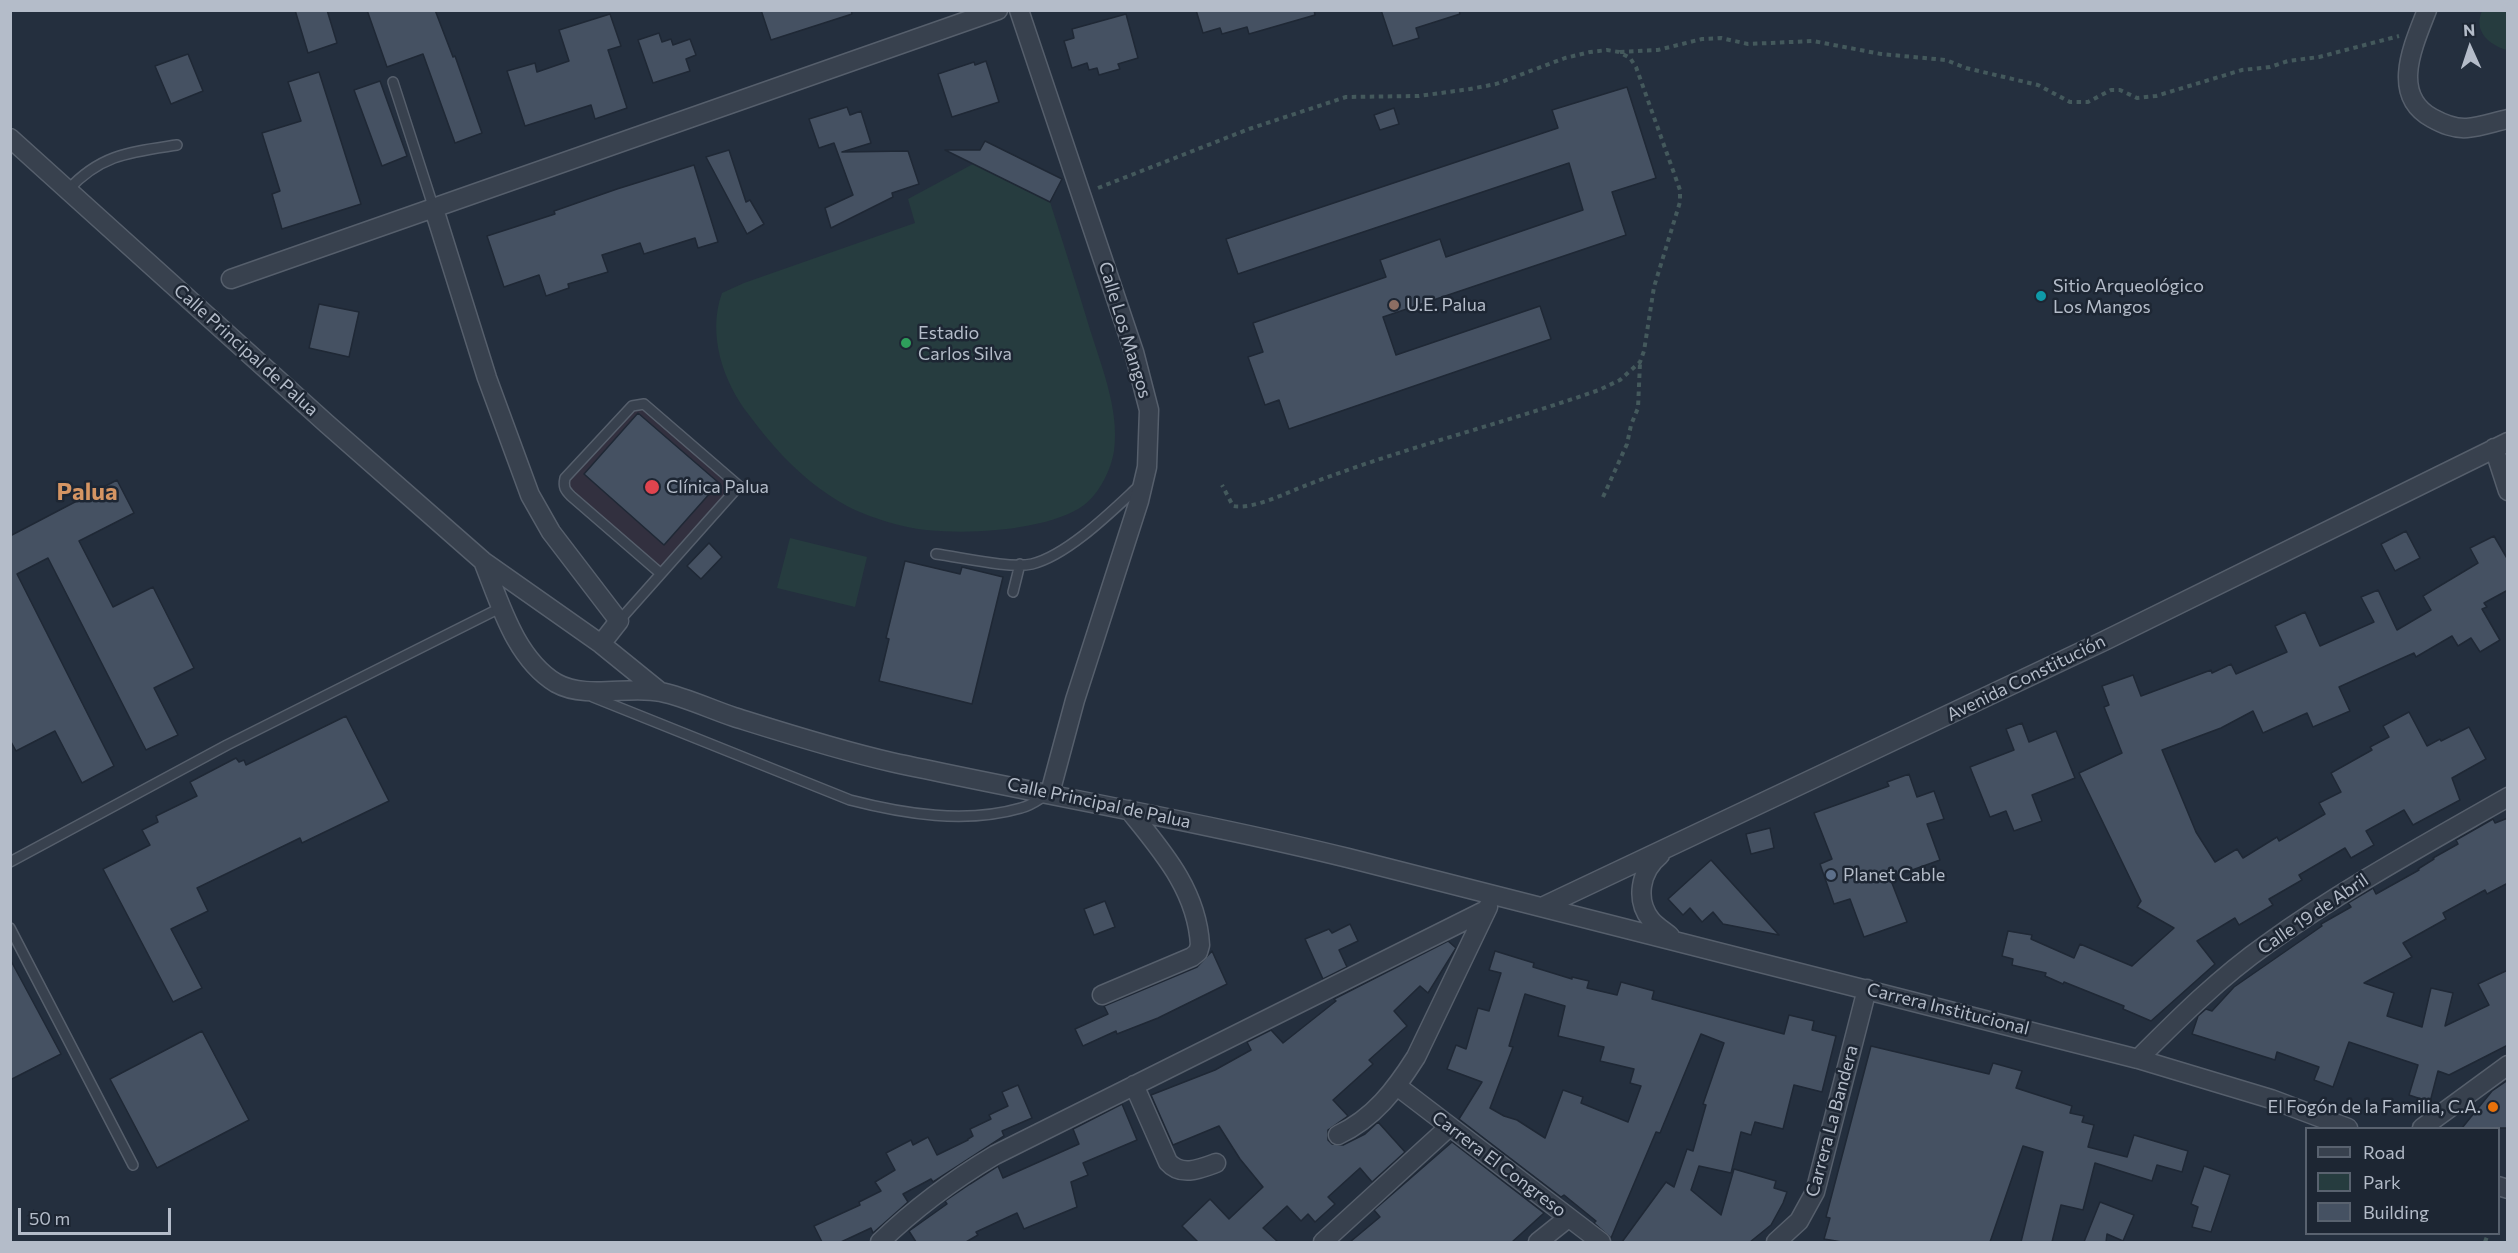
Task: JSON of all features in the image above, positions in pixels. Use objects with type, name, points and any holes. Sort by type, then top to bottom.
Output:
[{"type":"street","points":[[231,279],[998,10]]},
{"type":"street","name":"Calle Los Mangos","points":[[1019,10],[1146,391],[1149,410],[1149,434],[1143,482],[1050,793]]},
{"type":"street","points":[[2427,10],[2408,68],[2410,99],[2419,111],[2446,126],[2466,128],[2508,118]]},
{"type":"street","name":"Calle Principal de Palua","points":[[10,138],[327,424],[483,561],[642,674],[659,691]]},
{"type":"street","points":[[434,209],[487,378],[530,495],[551,532],[619,621],[601,644]]},
{"type":"street","points":[[2501,445],[2508,491]]},
{"type":"street","name":"Avenida Constitución","points":[[1542,907],[2094,646],[2501,445]]},
{"type":"street","name":"Calle Principal de Palua","points":[[483,561],[524,651],[537,668],[557,684],[602,692],[659,691],[748,721],[861,754],[1245,833],[1490,902],[1542,907]]},
{"type":"street","name":"Calle 19 de Abril","points":[[2138,1059],[2191,1007],[2266,944],[2376,872],[2508,797]]},
{"type":"street","points":[[1102,995],[1192,957],[1198,952],[1200,945],[1192,902],[1182,882],[1167,856],[1129,810]]},
{"type":"street","points":[[1669,847],[1645,870],[1642,894],[1644,908],[1652,922],[1677,941]]},
{"type":"street","points":[[880,1242],[928,1199],[971,1169],[1490,902]]},
{"type":"street","points":[[1338,1135],[1357,1126],[1379,1108],[1416,1057],[1490,902]]},
{"type":"street","name":"Carrera Institucional","points":[[1542,907],[2138,1059],[2271,1099],[2345,1127]]},
{"type":"street","name":"Carrera La Bandera","points":[[1776,1242],[1799,1221],[1815,1192],[1867,989]]},
{"type":"street","points":[[2423,1127],[2508,1065]]},
{"type":"street","points":[[1134,1085],[1168,1162],[1173,1168],[1192,1171],[1216,1163]]},
{"type":"street","name":"Carrera El Congreso","points":[[1396,1086],[1601,1242]]},
{"type":"street","points":[[1323,1242],[1449,1127]]},
{"type":"street","points":[[1538,1242],[1568,1218]]},
{"type":"lane","points":[[393,82],[434,209]]},
{"type":"lane","points":[[68,190],[88,170],[105,162],[129,153],[177,145]]},
{"type":"lane","points":[[619,621],[739,486],[644,404],[638,403],[632,406],[565,478],[564,483],[565,490],[660,573]]},
{"type":"lane","points":[[936,554],[1020,564],[1030,564],[1045,559],[1078,539],[1143,482]]},
{"type":"lane","points":[[1013,592],[1020,564]]},
{"type":"lane","points":[[10,862],[227,744],[502,607]]},
{"type":"lane","points":[[557,684],[650,718],[850,800],[875,806],[960,816],[993,814],[1024,807],[1050,793]]},
{"type":"lane","points":[[10,928],[133,1165]]},
{"type":"path","points":[[1082,195],[1250,129],[1329,101],[1362,96],[1419,96],[1470,90],[1496,84],[1573,56],[1606,50],[1620,52],[1658,50],[1702,39],[1721,38],[1748,44],[1813,41],[1881,54],[1946,60],[1966,68],[2038,85],[2070,102],[2088,102],[2111,90],[2120,90],[2138,98],[2156,96],[2242,70],[2319,57],[2419,30]]},
{"type":"path","points":[[1603,497],[1627,444],[1630,425],[1638,408],[1640,362],[1644,351],[1654,287],[1680,202],[1680,190],[1636,67],[1630,58],[1620,52]]},
{"type":"path","points":[[1222,485],[1233,506],[1241,508],[1273,499],[1365,462],[1599,390],[1620,380],[1640,362]]},
{"type":"shaded area","name":"Clínica Palua","points":[[637,403],[738,483],[660,573],[571,496],[565,478]]},
{"type":"green space","points":[[2482,11],[2507,11],[2507,50],[2494,45],[2484,36],[2480,25]]},
{"type":"green space","name":"Estadio Carlos Silva","points":[[973,164],[1050,202],[1108,386],[1114,419],[1114,451],[1107,474],[1095,495],[1084,505],[1046,522],[1022,527],[970,532],[903,526],[847,506],[814,484],[779,452],[740,402],[725,373],[717,341],[718,309],[722,293],[744,283],[915,223],[908,199]]},
{"type":"green space","points":[[790,538],[867,557],[855,607],[777,588]]},
{"type":"building","points":[[295,10],[327,10],[337,43],[308,53]]},
{"type":"building","points":[[367,10],[435,10],[453,57],[455,56],[482,133],[455,143],[423,54],[387,67]]},
{"type":"building","points":[[761,10],[851,10],[852,14],[771,40]]},
{"type":"building","points":[[1196,10],[1314,10],[1315,15],[1249,34],[1247,27],[1222,34],[1220,28],[1203,33]]},
{"type":"building","points":[[1381,10],[1459,10],[1460,14],[1416,28],[1419,38],[1393,46]]},
{"type":"building","points":[[610,14],[621,46],[608,50],[627,108],[595,119],[591,105],[525,126],[507,71],[535,63],[537,72],[569,61],[559,30]]},
{"type":"building","points":[[1126,14],[1138,58],[1118,64],[1120,69],[1099,75],[1097,68],[1089,70],[1087,63],[1072,68],[1064,41],[1074,38],[1072,29]]},
{"type":"building","points":[[659,33],[662,42],[671,39],[673,45],[690,39],[696,55],[686,59],[690,71],[653,83],[638,40]]},
{"type":"building","points":[[188,54],[203,91],[171,104],[155,66]]},
{"type":"building","points":[[986,61],[999,102],[952,117],[938,74],[974,62],[975,65]]},
{"type":"building","points":[[319,72],[361,204],[282,229],[272,194],[280,191],[262,133],[301,121],[288,82]]},
{"type":"building","points":[[380,81],[407,156],[382,166],[354,90]]},
{"type":"building","points":[[1627,87],[1656,178],[1612,192],[1626,235],[1383,317],[1396,355],[1540,306],[1551,339],[1289,429],[1279,400],[1265,405],[1248,357],[1263,352],[1253,323],[1386,277],[1380,260],[1440,239],[1446,257],[1583,210],[1569,163],[1238,274],[1226,239],[1558,128],[1552,110]]},
{"type":"building","points":[[847,107],[850,115],[861,111],[871,143],[842,152],[908,151],[919,184],[892,193],[893,197],[831,228],[825,208],[853,195],[834,143],[819,148],[809,119]]},
{"type":"building","points":[[1394,108],[1399,124],[1380,130],[1374,115]]},
{"type":"building","points":[[985,141],[1062,179],[1050,202],[945,150],[980,150]]},
{"type":"building","points":[[729,150],[746,202],[750,200],[764,224],[747,234],[706,157]]},
{"type":"building","points":[[694,165],[718,242],[698,248],[695,238],[644,254],[640,243],[602,255],[608,272],[568,284],[569,288],[546,296],[539,275],[504,287],[487,236],[555,214],[554,211],[617,189]]},
{"type":"building","points":[[319,304],[359,312],[349,357],[309,348]]},
{"type":"building","points":[[638,413],[719,483],[664,545],[584,474]]},
{"type":"building","points":[[117,480],[134,513],[79,541],[113,607],[153,587],[194,668],[154,688],[178,735],[146,750],[48,558],[17,574],[114,766],[82,783],[55,731],[16,751],[10,740],[10,536]]},
{"type":"building","points":[[2406,531],[2420,558],[2395,571],[2381,544]]},
{"type":"building","points":[[2494,536],[2508,560],[2508,590],[2484,603],[2487,607],[2482,609],[2500,640],[2480,652],[2471,638],[2458,646],[2452,636],[2416,657],[2414,653],[2339,687],[2350,711],[2313,727],[2307,713],[2263,733],[2253,711],[2221,728],[2162,750],[2196,832],[2215,862],[2237,849],[2243,858],[2277,837],[2279,841],[2325,814],[2319,803],[2341,792],[2331,773],[2372,750],[2370,747],[2389,737],[2383,726],[2409,712],[2427,746],[2469,727],[2486,759],[2452,778],[2460,800],[2413,825],[2404,810],[2366,831],[2374,845],[2351,858],[2345,848],[2299,875],[2302,880],[2269,899],[2273,905],[2239,925],[2235,918],[2197,941],[2215,964],[2151,1021],[2123,1009],[2124,1006],[2045,976],[2046,973],[2012,965],[2013,959],[2002,956],[2008,931],[2032,935],[2031,939],[2074,958],[2080,944],[2132,966],[2174,928],[2137,907],[2141,901],[2079,773],[2122,753],[2104,707],[2109,705],[2102,686],[2133,675],[2141,696],[2211,670],[2212,673],[2231,664],[2236,674],[2287,652],[2275,626],[2305,612],[2320,646],[2374,622],[2361,597],[2378,590],[2397,630],[2431,610],[2423,596],[2478,563],[2470,548]]},
{"type":"building","points":[[709,543],[722,557],[701,579],[687,566]]},
{"type":"building","points":[[905,561],[960,574],[962,567],[1003,577],[972,704],[879,681],[889,639],[886,638]]},
{"type":"building","points":[[346,716],[389,801],[302,843],[300,838],[197,888],[208,911],[171,929],[202,988],[173,1002],[103,869],[150,845],[142,830],[158,822],[156,816],[197,796],[190,782],[236,758],[239,762],[244,760],[246,765]]},
{"type":"building","points":[[2022,723],[2029,742],[2056,731],[2075,778],[2032,795],[2042,821],[2014,831],[2006,811],[1990,817],[1970,767],[2014,750],[2006,729]]},
{"type":"building","points":[[1909,774],[1917,797],[1934,791],[1944,819],[1927,824],[1940,860],[1890,878],[1907,922],[1864,937],[1850,899],[1834,904],[1820,864],[1832,859],[1814,813],[1889,786],[1887,782]]},
{"type":"building","points":[[2508,818],[2508,883],[2487,894],[2485,890],[2443,913],[2446,919],[2403,943],[2412,957],[2364,983],[2394,993],[2387,1016],[2422,1027],[2431,988],[2453,993],[2445,1026],[2489,1005],[2478,984],[2508,970],[2508,1045],[2449,1075],[2438,1071],[2430,1102],[2409,1095],[2418,1065],[2349,1042],[2333,1087],[2314,1080],[2319,1067],[2277,1052],[2275,1060],[2192,1034],[2198,1016],[2206,1009],[2212,1011],[2234,987],[2322,926],[2321,924],[2351,907],[2348,903],[2373,888],[2376,894],[2419,870],[2433,858],[2458,844],[2456,840],[2493,819],[2495,823]]},
{"type":"building","points":[[1770,828],[1774,848],[1751,854],[1746,834]]},
{"type":"building","points":[[1711,860],[1779,935],[1723,924],[1713,912],[1702,922],[1690,908],[1683,915],[1668,899]]},
{"type":"building","points":[[1105,901],[1115,927],[1094,935],[1084,909]]},
{"type":"building","points":[[1350,924],[1358,941],[1339,950],[1347,967],[1323,979],[1305,939],[1329,929],[1332,933]]},
{"type":"building","points":[[1448,941],[1456,948],[1428,993],[1420,986],[1394,1011],[1407,1026],[1369,1060],[1373,1064],[1333,1100],[1348,1116],[1328,1130],[1328,1140],[1332,1144],[1343,1145],[1365,1134],[1378,1122],[1405,1152],[1372,1182],[1360,1168],[1328,1197],[1335,1204],[1315,1222],[1308,1214],[1301,1221],[1287,1206],[1263,1228],[1278,1242],[1198,1242],[1182,1226],[1210,1199],[1229,1219],[1263,1187],[1240,1159],[1219,1126],[1173,1145],[1151,1095],[1215,1070],[1251,1050],[1247,1042],[1271,1030],[1283,1043],[1336,1001],[1334,999]]},
{"type":"building","points":[[1212,951],[1227,984],[1158,1018],[1117,1034],[1116,1031],[1083,1046],[1075,1029],[1108,1014],[1104,1006],[1197,967]]},
{"type":"building","points":[[1495,951],[1534,963],[1533,967],[1572,979],[1572,977],[1589,981],[1587,988],[1617,995],[1621,982],[1654,991],[1652,999],[1784,1034],[1789,1015],[1814,1021],[1812,1030],[1836,1036],[1822,1092],[1794,1085],[1783,1129],[1755,1122],[1751,1135],[1741,1132],[1731,1173],[1699,1166],[1691,1190],[1721,1215],[1734,1169],[1776,1181],[1774,1188],[1787,1192],[1771,1225],[1750,1242],[1622,1242],[1666,1182],[1674,1187],[1687,1149],[1693,1151],[1706,1105],[1703,1104],[1724,1043],[1701,1034],[1660,1133],[1656,1132],[1611,1238],[1594,1223],[1596,1221],[1564,1195],[1561,1197],[1459,1119],[1482,1082],[1447,1069],[1456,1045],[1466,1049],[1478,1008],[1489,1011],[1501,973],[1489,970]],"holes":[[[1525,994],[1565,1006],[1558,1036],[1604,1047],[1600,1061],[1634,1069],[1630,1083],[1641,1086],[1628,1122],[1581,1103],[1583,1097],[1563,1090],[1545,1138],[1517,1120],[1490,1108],[1513,1047],[1509,1046]]]},
{"type":"building","points":[[10,959],[61,1054],[10,1080]]},
{"type":"building","points":[[202,1031],[249,1120],[157,1168],[110,1079]]},
{"type":"building","points":[[1871,1046],[1989,1074],[1993,1063],[2022,1071],[2016,1088],[2072,1106],[2070,1113],[2084,1116],[2082,1122],[2094,1125],[2088,1147],[2127,1157],[2134,1135],[2188,1151],[2182,1172],[2157,1165],[2152,1181],[2095,1163],[2083,1210],[2061,1205],[2052,1242],[2021,1242],[2043,1152],[2023,1146],[1990,1242],[1842,1242],[1824,1239],[1830,1218],[1826,1217]]},
{"type":"building","name":"El Fogón de la Familia, C.A.","points":[[2508,1080],[2508,1128],[2463,1127],[2492,1091]]},
{"type":"building","points":[[1018,1085],[1032,1118],[1002,1131],[1004,1136],[933,1182],[931,1179],[903,1194],[908,1202],[873,1233],[871,1228],[841,1242],[822,1242],[814,1226],[860,1205],[859,1202],[881,1191],[875,1182],[895,1170],[886,1153],[911,1140],[913,1145],[928,1137],[937,1155],[968,1140],[973,1136],[970,1129],[991,1119],[989,1115],[1008,1106],[1002,1092]]},
{"type":"building","points":[[1122,1104],[1137,1140],[1083,1163],[1088,1175],[1071,1182],[1077,1207],[1024,1229],[1017,1213],[976,1232],[978,1235],[966,1242],[916,1242],[909,1231],[947,1204],[945,1201],[998,1166],[1003,1178],[1079,1144],[1073,1129]]},
{"type":"building","points":[[1452,1142],[1544,1213],[1512,1242],[1350,1242],[1380,1217],[1374,1210]]},
{"type":"building","points":[[2204,1166],[2230,1175],[2211,1232],[2192,1227],[2198,1207],[2191,1204]]},
{"type":"building","points":[[2100,1202],[2134,1215],[2123,1241],[2107,1234],[2106,1242],[2084,1242]]},
{"type":"place","name":"Sitio Arqueológico Los Mangos","points":[[2041,296]]},
{"type":"place","name":"U.E. Palua","points":[[1394,305]]},
{"type":"place","name":"Estadio Carlos Silva","points":[[906,343]]},
{"type":"place","name":"Clínica Palua","points":[[652,487]]},
{"type":"place","name":"Planet Cable","points":[[1831,875]]},
{"type":"place","name":"El Fogón de la Familia, C.A.","points":[[2493,1107]]},
{"type":"district","name":"Palua","points":[[87,492]]}]
